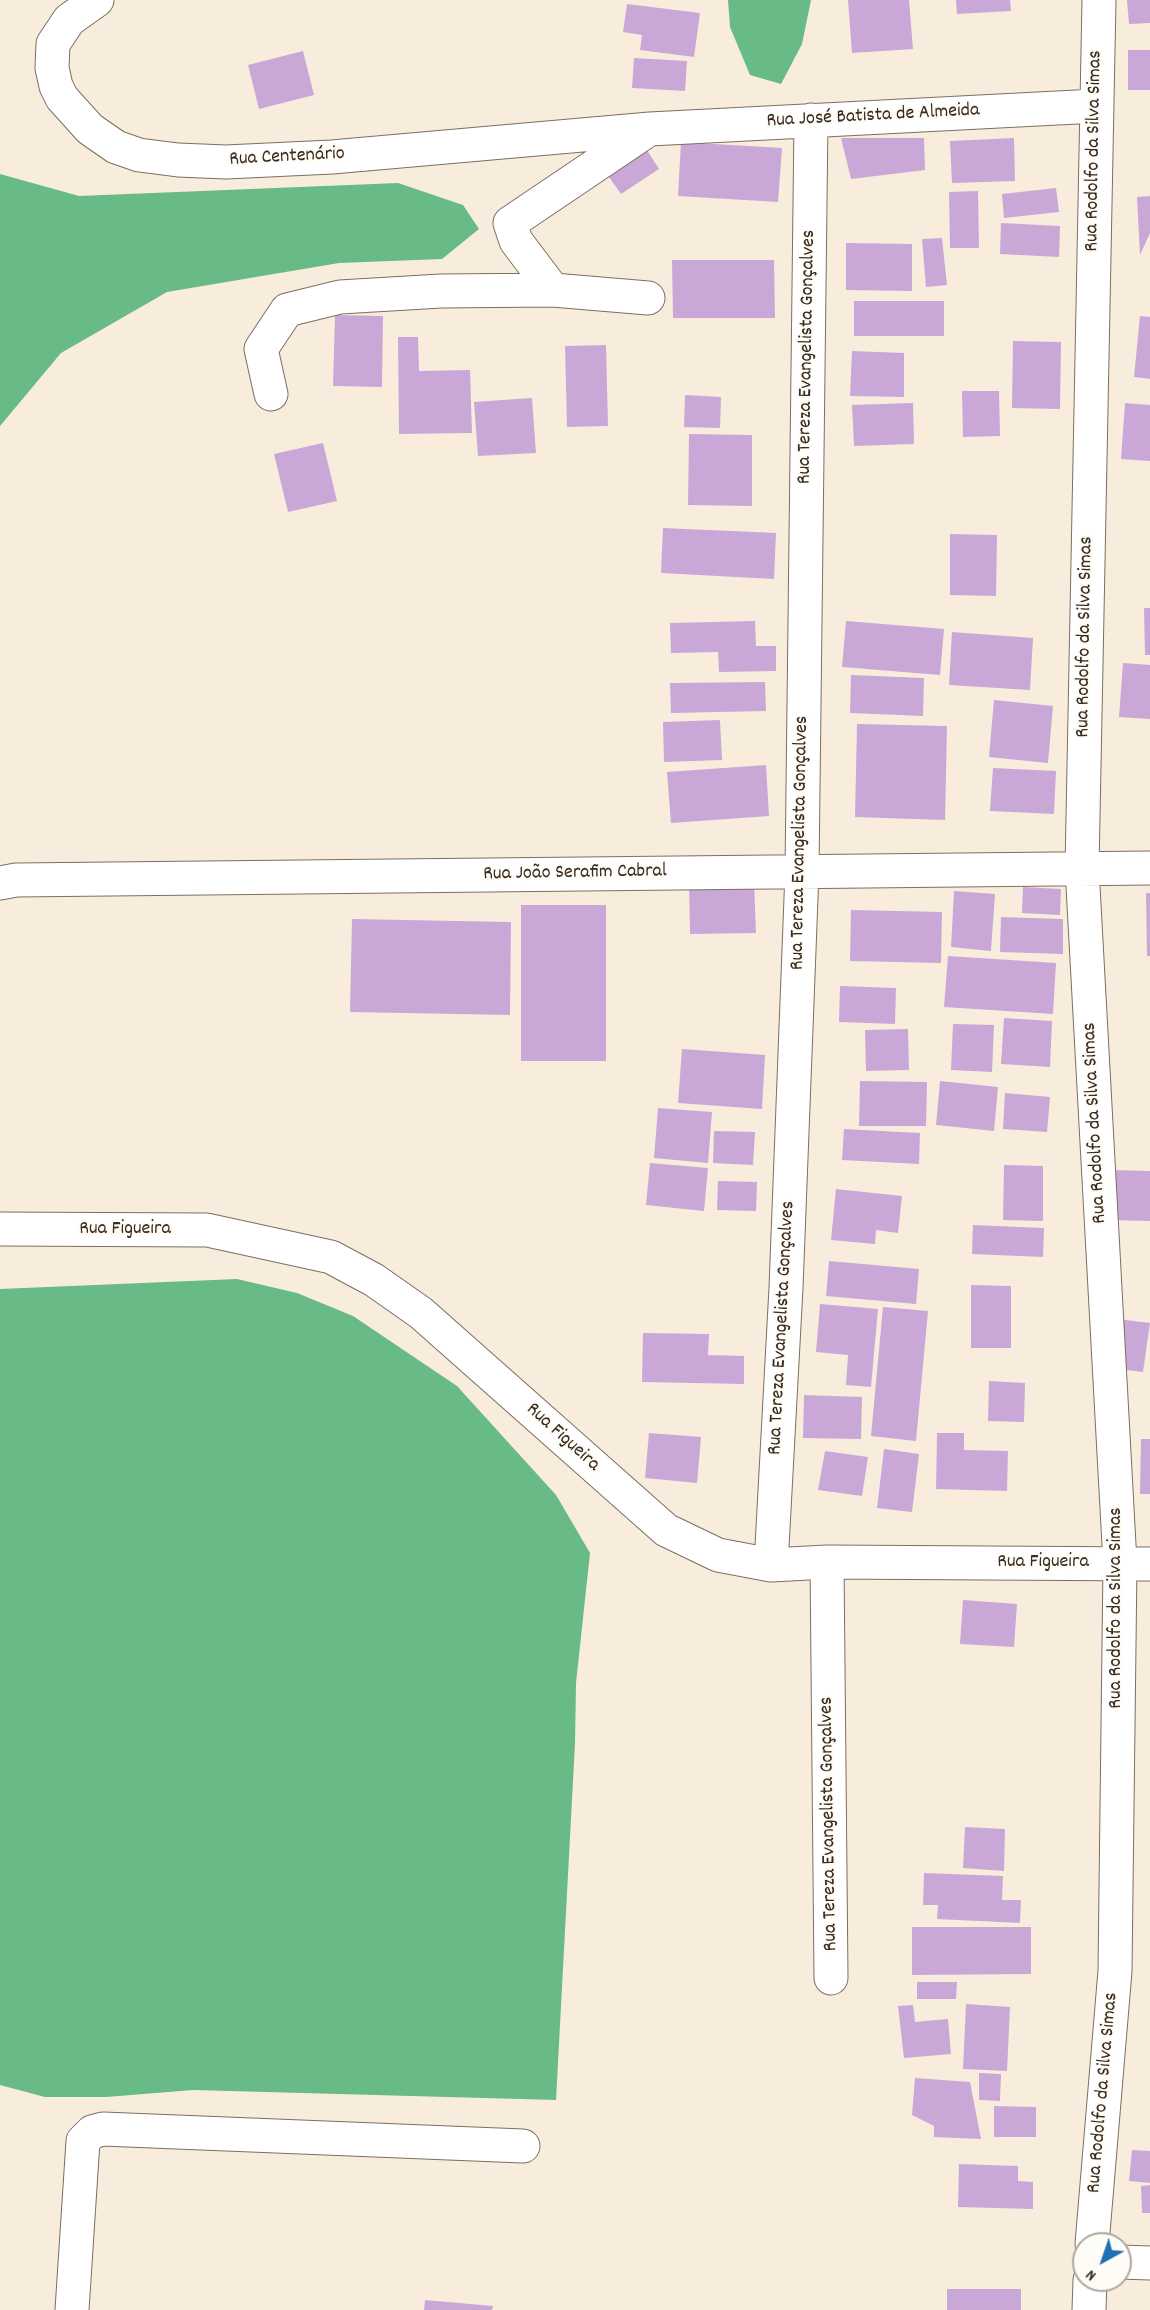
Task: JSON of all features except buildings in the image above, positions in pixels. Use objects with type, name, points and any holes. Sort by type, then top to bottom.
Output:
[{"type":"street","name":"Rua Centenário","points":[[97,0],[69,20],[53,44],[52,68],[56,86],[62,98],[90,129],[116,147],[139,155],[178,160],[226,162],[332,157],[650,129]]},
{"type":"street","name":"Rua Rodolfo da Silva Simas","points":[[1093,2232],[1115,1971],[1135,1563],[1082,868],[1099,0]]},
{"type":"street","name":"Rua José Batista de Almeida","points":[[650,129],[1096,106]]},
{"type":"street","name":"Rua Tereza Evangelista Gonçalves","points":[[771,1565],[786,1288],[802,872],[811,120]]},
{"type":"street","points":[[553,290],[516,241],[510,223],[650,129]]},
{"type":"street","points":[[271,394],[261,349],[287,310],[340,297],[441,291],[553,290],[648,298]]},
{"type":"street","name":"Rua João Serafim Cabral","points":[[0,883],[16,880],[1150,868]]},
{"type":"street","name":"Rua Figueira","points":[[0,1229],[207,1230],[331,1257],[374,1280],[421,1312],[666,1530],[718,1555],[771,1565],[827,1562],[1135,1563]]},
{"type":"street","name":"Rua Tereza Evangelista Gonçalves","points":[[827,1562],[831,1978]]},
{"type":"street","points":[[72,2310],[83,2141],[92,2132],[103,2129],[523,2146]]},
{"type":"street","points":[[1132,2262],[1150,2263]]},
{"type":"street","points":[[1089,2310],[1090,2292]]},
{"type":"green space","points":[[728,0],[811,0],[802,44],[781,84],[750,75],[730,27]]},
{"type":"green space","points":[[0,174],[79,196],[398,183],[463,205],[479,229],[442,259],[339,263],[167,292],[61,353],[0,426]]},
{"type":"green space","points":[[237,1279],[297,1293],[353,1316],[457,1386],[556,1495],[590,1553],[576,1683],[575,1743],[556,2100],[193,2090],[106,2097],[45,2097],[0,2085],[0,1289]]}]
